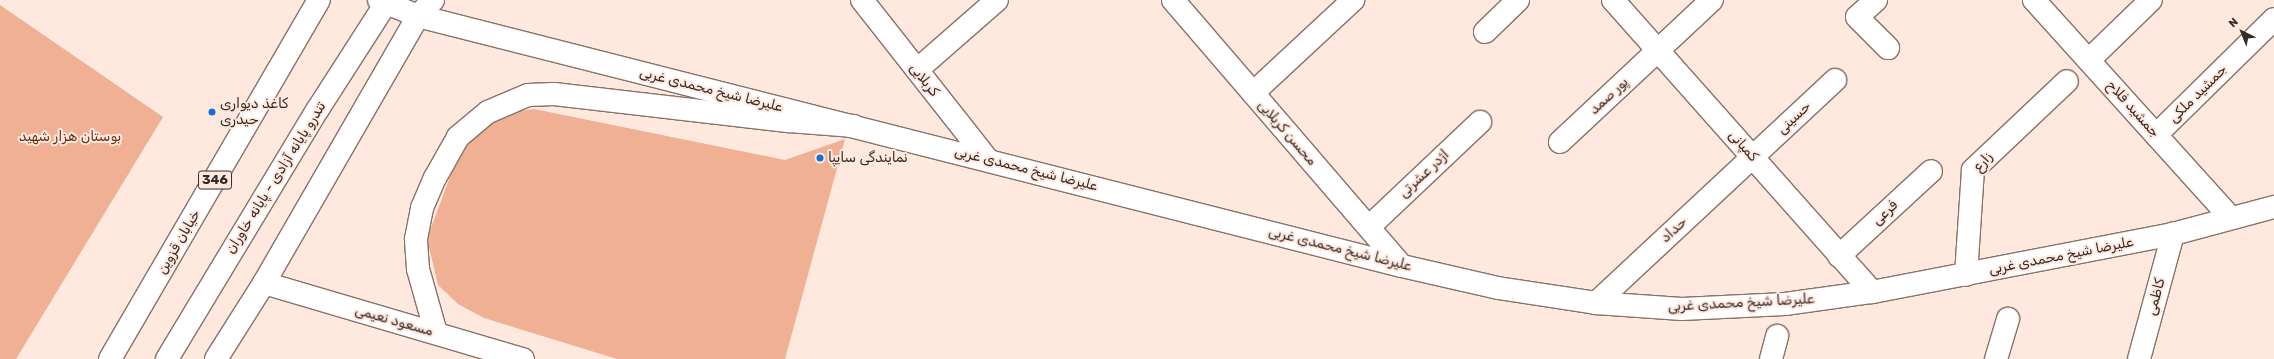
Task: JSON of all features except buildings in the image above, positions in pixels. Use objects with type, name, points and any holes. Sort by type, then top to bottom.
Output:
[{"type":"street","name":"خیابان قزوین","points":[[110,359],[319,0]]},
{"type":"street","points":[[216,359],[264,283],[418,16],[433,0]]},
{"type":"street","name":"کربلایی","points":[[862,0],[986,160]]},
{"type":"street","points":[[917,70],[997,0]]},
{"type":"street","name":"محسن کربلایی","points":[[1172,0],[1402,266]]},
{"type":"street","points":[[1253,93],[1353,0]]},
{"type":"street","points":[[1485,32],[1518,0]]},
{"type":"street","name":"کمپانی","points":[[1614,0],[1872,292]]},
{"type":"street","name":"پور صمد","points":[[1560,142],[1712,0]]},
{"type":"street","points":[[1876,0],[1857,17],[1888,48]]},
{"type":"street","name":"جمشید فلاح","points":[[2034,0],[2231,218]]},
{"type":"street","points":[[2088,60],[2151,0]]},
{"type":"street","name":"علیرضا شیخ محمدی غربی","points":[[384,1],[418,16],[1402,266],[1498,288],[1596,303],[1682,309],[1785,304],[1872,292],[2173,234],[2274,207]]},
{"type":"street","name":"تندرو پایانه آزادی - پایانه خاوران","points":[[167,359],[384,1]]},
{"type":"street","name":"جمشید ملکی","points":[[2156,135],[2274,19]]},
{"type":"street","name":"حسینی","points":[[1752,157],[1835,80]]},
{"type":"street","name":"زارع","points":[[1966,275],[1973,170],[2067,81]]},
{"type":"street","points":[[436,333],[418,269],[416,239],[422,208],[435,178],[458,137],[488,112],[528,95],[554,94],[781,120],[854,126]]},
{"type":"street","name":"اژدر عشرتی","points":[[1369,227],[1480,122]]},
{"type":"street","name":"حداد","points":[[1596,303],[1752,157]]},
{"type":"street","name":"فرعی","points":[[1839,256],[1931,171]]},
{"type":"street","name":"کاظمی","points":[[2139,359],[2173,234]]},
{"type":"street","name":"مسعود نعیمی","points":[[264,283],[436,333],[486,354],[523,359]]},
{"type":"street","points":[[1996,359],[2008,319]]},
{"type":"street","points":[[1771,359],[1777,336]]},
{"type":"green space","name":"بوستان هزار شهید","points":[[0,5],[163,117],[16,359],[0,359]]},
{"type":"green space","points":[[534,109],[785,160],[845,139],[785,359],[617,359],[484,318],[458,304],[438,285],[428,243],[429,233],[456,161],[466,143],[494,119],[512,112]]},
{"type":"place","name":"کاغذ دیواری حیدری","points":[[212,112]]},
{"type":"place","name":"نمایندگی سایپا","points":[[820,158]]}]
